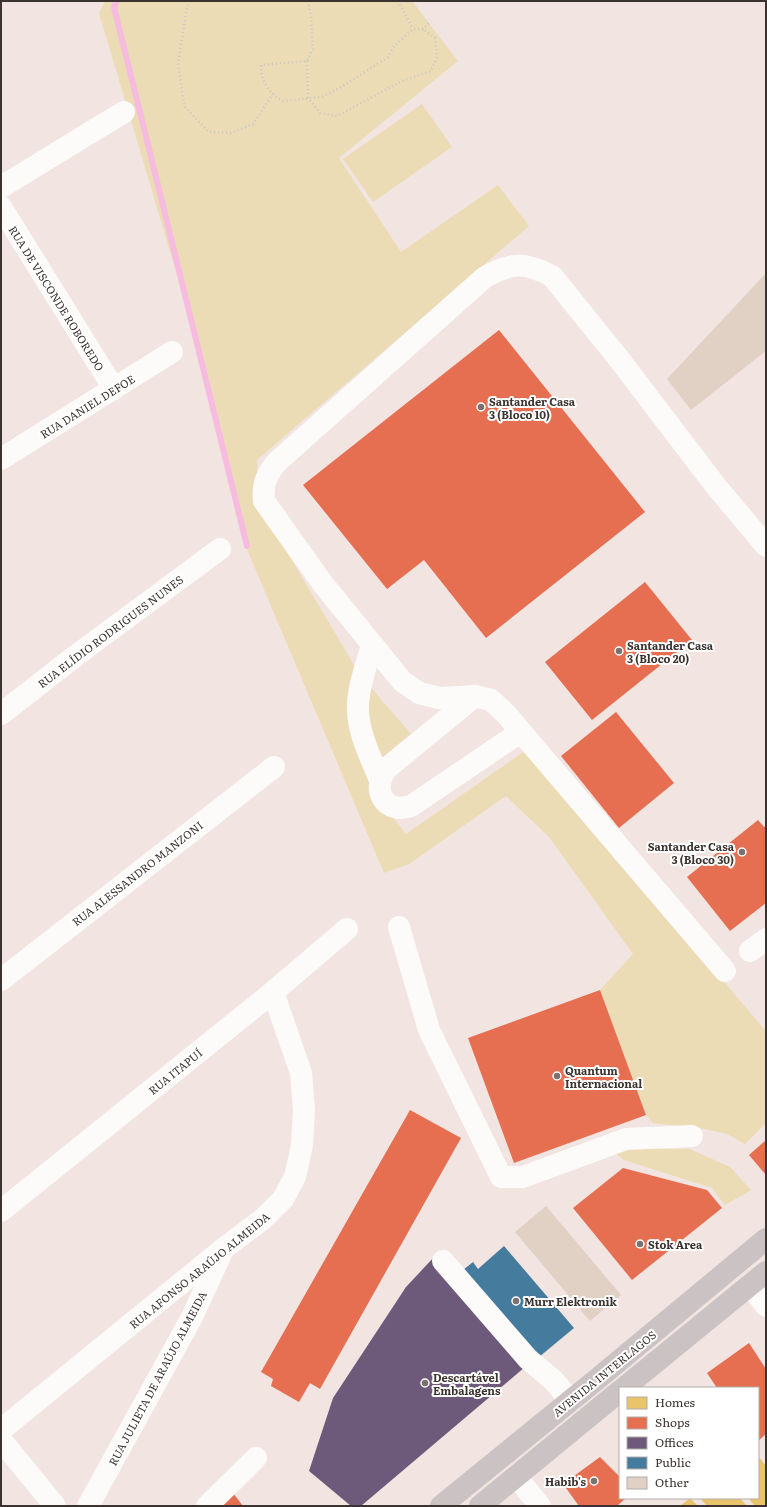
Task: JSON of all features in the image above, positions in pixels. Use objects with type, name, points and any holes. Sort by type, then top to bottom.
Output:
[{"type":"main road","name":"AVENIDA INTERLAGOS","points":[[441,1506],[571,1401],[766,1239]]},
{"type":"main road","points":[[625,1387],[758,1279]]},
{"type":"main road","points":[[480,1506],[619,1392]]},
{"type":"street","points":[[1,187],[124,112]]},
{"type":"street","name":"RUA DE VISCONDE ROBOREDO","points":[[1,206],[114,389]]},
{"type":"street","points":[[725,971],[507,715],[491,700],[475,696],[439,698],[419,692],[402,681],[323,584],[264,501],[264,483],[269,471],[278,461],[485,277],[500,269],[518,265],[536,268],[552,276],[620,359],[715,485],[766,546]]},
{"type":"street","name":"RUA DANIEL DEFOE","points":[[1,459],[172,352]]},
{"type":"street","name":"RUA ELÍDIO RODRIGUES NUNES","points":[[1,714],[74,657],[220,549]]},
{"type":"street","points":[[372,645],[358,707],[358,719],[363,737],[380,780],[380,792],[384,800],[391,805],[399,808],[411,806],[513,737],[522,733]]},
{"type":"street","points":[[380,780],[386,769],[475,696]]},
{"type":"street","name":"RUA ALESSANDRO MANZONI","points":[[1,980],[274,767]]},
{"type":"street","points":[[399,927],[429,1030],[501,1177],[523,1177],[626,1139],[692,1136]]},
{"type":"street","name":"RUA ITAPUÍ","points":[[1,1211],[273,992],[347,929]]},
{"type":"street","name":"RUA AFONSO ARAÚJO ALMEIDA","points":[[1,1430],[263,1219],[283,1199],[295,1177],[302,1145],[304,1110],[301,1073],[273,992]]},
{"type":"street","name":"RUA JULIETA DE ARAÚJO ALMEIDA","points":[[88,1506],[192,1317],[224,1249]]},
{"type":"street","points":[[443,1261],[528,1360],[553,1380],[571,1401]]},
{"type":"street","points":[[758,1279],[766,1306]]},
{"type":"street","points":[[1,1440],[55,1506]]},
{"type":"street","points":[[207,1506],[256,1458]]},
{"type":"street","points":[[516,1476],[540,1506]]},
{"type":"path","points":[[190,1],[187,8],[178,63],[184,106],[209,132],[231,133],[253,124],[273,94]]},
{"type":"path","points":[[307,61],[261,65],[261,77],[273,94],[282,101],[308,98],[321,97],[340,88],[388,57],[394,46],[413,29],[423,29],[435,38],[437,57],[431,71],[402,81],[337,116],[320,113],[308,98],[307,61],[313,49],[312,17],[308,1]]},
{"type":"path","points":[[398,1],[413,29]]},
{"type":"path","points":[[423,29],[431,21]]},
{"type":"shaded area","points":[[105,1],[412,1],[458,61],[339,158],[401,252],[498,185],[529,226],[257,460],[258,503],[360,675],[411,734],[370,767],[371,789],[406,834],[526,750],[766,1031],[766,1123],[745,1144],[727,1134],[700,1128],[653,1123],[646,1115],[600,990],[633,954],[549,837],[506,796],[409,864],[384,873],[246,547],[180,285],[99,13]]},
{"type":"shaded area","points":[[422,104],[452,147],[373,202],[343,159]]},
{"type":"shaded area","points":[[625,1133],[660,1149],[690,1149],[730,1167],[751,1190],[725,1205],[712,1188],[624,1160],[605,1145]]},
{"type":"building: Homes","points":[[759,1457],[766,1466],[766,1506],[755,1506],[749,1499],[759,1499]]},
{"type":"building: Homes","points":[[689,1499],[691,1499],[698,1506],[680,1506]]},
{"type":"building: Homes","points":[[701,1499],[741,1499],[747,1506],[707,1506]]},
{"type":"building: Shops","name":"Santander Casa 3 (Bloco 10)","points":[[499,330],[645,512],[486,638],[424,560],[387,589],[303,485]]},
{"type":"building: Shops","name":"Santander Casa 3 (Bloco 20)","points":[[645,582],[692,640],[592,720],[545,662]]},
{"type":"building: Shops","points":[[616,712],[674,783],[619,828],[561,756]]},
{"type":"building: Shops","name":"Santander Casa 3 (Bloco 30)","points":[[758,820],[764,827],[766,825],[766,903],[730,931],[687,877]]},
{"type":"building: Shops","name":"Quantum Internacional","points":[[600,990],[646,1115],[514,1163],[468,1038]]},
{"type":"building: Shops","points":[[410,1110],[461,1138],[320,1389],[310,1383],[299,1402],[271,1386],[273,1379],[261,1372]]},
{"type":"building: Shops","points":[[766,1140],[766,1175],[749,1155]]},
{"type":"building: Shops","name":"Stok Area","points":[[623,1168],[707,1190],[722,1208],[632,1280],[573,1208]]},
{"type":"building: Shops","points":[[749,1343],[766,1369],[766,1434],[759,1440],[759,1387],[716,1387],[707,1373]]},
{"type":"building: Shops","name":"Habib's","points":[[600,1457],[619,1476],[619,1499],[625,1499],[617,1506],[579,1506],[563,1484]]},
{"type":"building: Shops","points":[[233,1493],[243,1506],[219,1506]]},
{"type":"building: Offices","name":"Descartável Embalagens","points":[[435,1256],[525,1367],[361,1506],[351,1506],[309,1471],[333,1398],[406,1287]]},
{"type":"building: Public","name":"Murr Elektronik","points":[[504,1246],[574,1328],[533,1362],[458,1274],[473,1262],[478,1269]]},
{"type":"building: Other","points":[[766,273],[766,351],[691,410],[667,379]]},
{"type":"building: Other","points":[[546,1206],[621,1295],[590,1321],[515,1232]]},
{"type":"waterway","points":[[117,1],[114,7],[247,546]]},
{"type":"place","name":"Santander Casa 3 (Bloco 10)","points":[[481,407]]},
{"type":"place","name":"Santander Casa 3 (Bloco 20)","points":[[619,651]]},
{"type":"place","name":"Santander Casa 3 (Bloco 30)","points":[[742,852]]},
{"type":"place","name":"Quantum Internacional","points":[[557,1076]]},
{"type":"place","name":"Stok Area","points":[[640,1244]]},
{"type":"place","name":"Murr Elektronik","points":[[516,1301]]},
{"type":"place","name":"Descartável Embalagens","points":[[425,1383]]},
{"type":"place","name":"Habib's","points":[[594,1481]]}]
